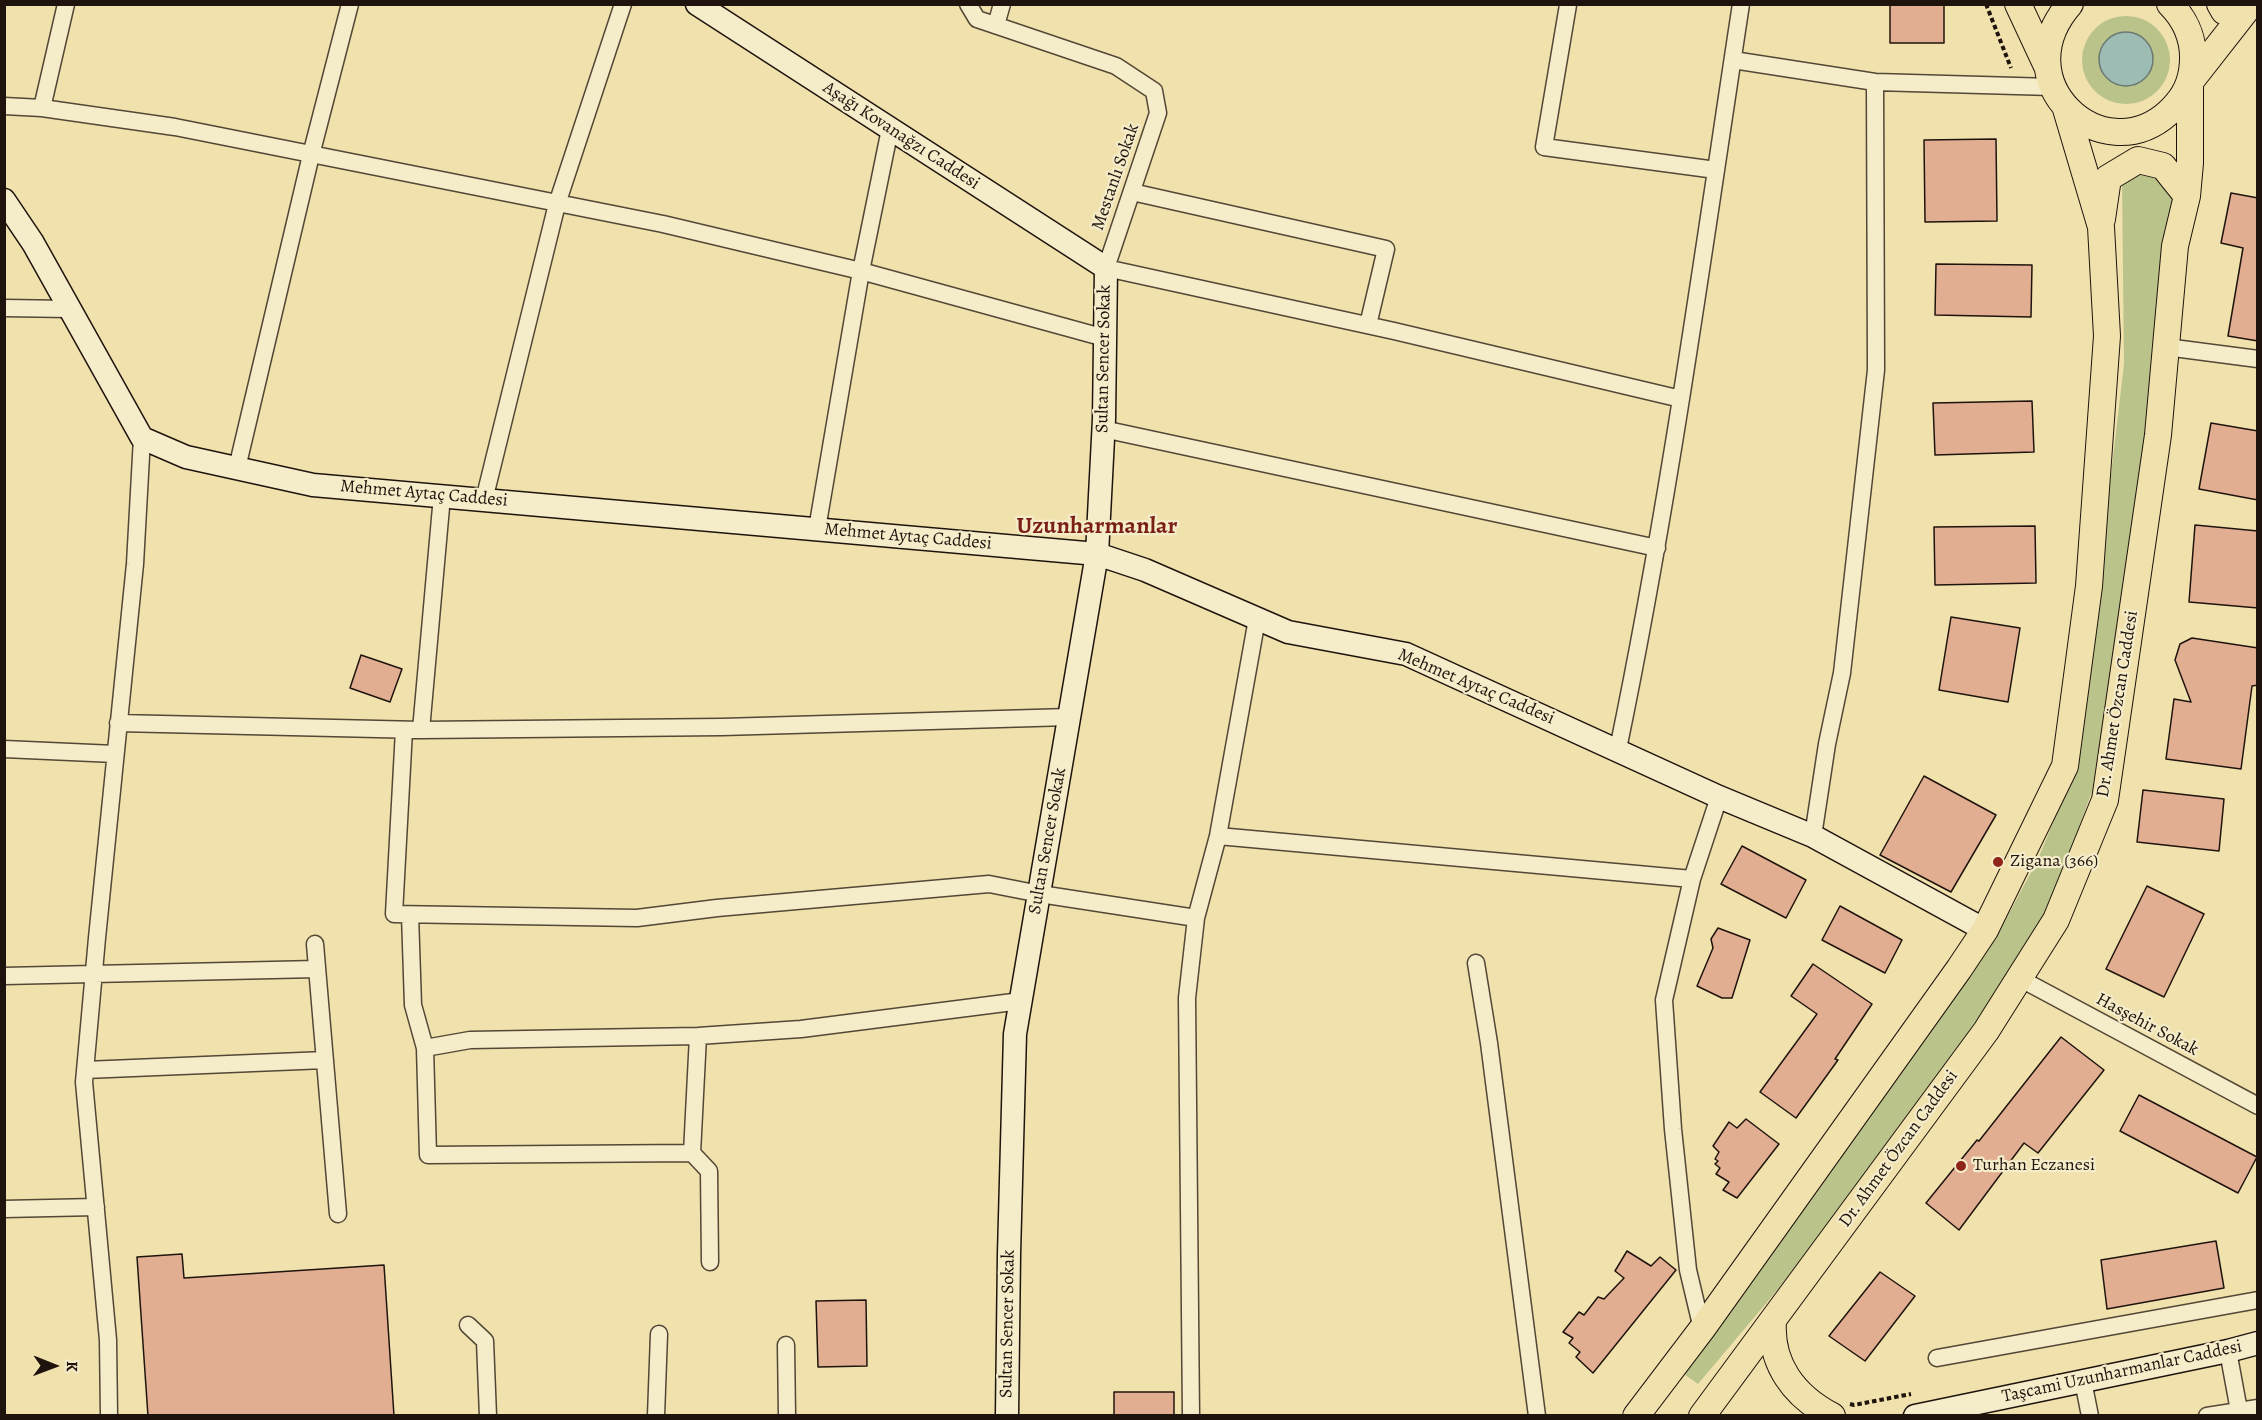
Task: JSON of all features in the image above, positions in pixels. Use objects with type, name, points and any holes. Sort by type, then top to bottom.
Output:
[{"type":"main road","points":[[2018,4],[2066,109],[2101,227]]},
{"type":"main road","points":[[2049,76],[2048,40],[2058,18],[2070,4]]},
{"type":"main road","name":"Dr. Ahmet Özcan Caddesi","points":[[1702,1416],[1986,1031],[2056,920],[2105,800],[2158,435],[2175,246],[2187,196],[2190,163],[2190,82],[2194,58],[2190,35],[2179,14],[2169,4]]},
{"type":"main road","points":[[2220,4],[2224,11],[2249,7]]},
{"type":"main road","points":[[2066,109],[2086,124],[2110,132],[2135,131],[2159,121],[2178,104],[2190,82],[2249,7]]},
{"type":"main road","points":[[1636,1416],[1702,1329],[1985,930],[2065,766],[2089,586],[2107,336],[2101,227],[2108,178],[2138,159],[2163,166],[2187,196]]},
{"type":"main road","points":[[1773,1320],[1775,1356],[1785,1376],[1803,1396],[1832,1416]]},
{"type":"street","points":[[42,108],[66,4]]},
{"type":"street","points":[[237,468],[311,155],[350,4]]},
{"type":"street","points":[[484,500],[557,204],[623,4]]},
{"type":"street","name":"Aşağı Kovanağzı Caddesi","points":[[697,4],[1106,268]]},
{"type":"street","name":"Mestanlı Sokak","points":[[968,4],[977,19],[1116,66],[1154,91],[1158,113],[1106,268]]},
{"type":"street","points":[[996,26],[1002,4]]},
{"type":"street","points":[[1618,749],[1645,617],[1682,399],[1741,4]]},
{"type":"street","points":[[1568,5],[1544,147],[1716,170]]},
{"type":"street","points":[[1732,60],[1875,82],[2018,86],[2049,76]]},
{"type":"street","points":[[1813,836],[1827,744],[1842,673],[1876,370],[1875,82]]},
{"type":"street","points":[[4,106],[42,108],[175,127],[663,224],[861,271],[1105,338]]},
{"type":"street","points":[[817,529],[861,271],[890,129]]},
{"type":"street","points":[[1132,192],[1386,249],[1368,325]]},
{"type":"street","points":[[4,200],[33,243],[142,438],[135,564],[84,1082],[108,1340],[109,1416]]},
{"type":"street","points":[[1106,268],[1368,325],[1682,399]]},
{"type":"street","name":"Sultan Sencer Sokak","points":[[1007,1416],[1015,1034],[1096,554],[1103,429],[1106,268]]},
{"type":"street","points":[[4,308],[70,309]]},
{"type":"street","points":[[2166,347],[2258,360]]},
{"type":"street","points":[[1103,429],[1657,548]]},
{"type":"street","name":"Mehmet Aytaç Caddesi","points":[[142,438],[186,457],[313,485],[1096,554],[1145,570],[1288,632],[1406,654],[1719,797],[1813,836],[1985,930]]},
{"type":"street","points":[[442,496],[413,730],[394,914],[638,918],[717,908],[989,884],[1197,918]]},
{"type":"street","points":[[1191,1416],[1186,998],[1197,918],[1218,836],[1257,619]]},
{"type":"street","points":[[118,723],[413,730],[722,727],[1069,717]]},
{"type":"street","points":[[4,749],[115,754]]},
{"type":"street","points":[[1702,1329],[1688,1270],[1673,1129],[1664,1000],[1692,879],[1719,797]]},
{"type":"street","points":[[1218,836],[1692,879]]},
{"type":"street","points":[[410,915],[413,1005],[425,1048],[428,1155],[692,1153]]},
{"type":"street","points":[[315,944],[338,1214]]},
{"type":"street","points":[[1476,963],[1489,1043],[1537,1416]]},
{"type":"street","points":[[4,975],[317,969]]},
{"type":"street","name":"Hasşehir Sokak","points":[[2019,978],[2258,1106]]},
{"type":"street","points":[[425,1048],[470,1040],[698,1036],[801,1029],[1021,1001]]},
{"type":"street","points":[[698,1036],[692,1153],[709,1171],[710,1262]]},
{"type":"street","points":[[85,1070],[325,1060]]},
{"type":"street","points":[[4,1209],[96,1207]]},
{"type":"street","points":[[1937,1358],[2258,1300]]},
{"type":"street","points":[[468,1326],[486,1341],[488,1416]]},
{"type":"street","points":[[656,1416],[659,1334]]},
{"type":"street","name":"Taşcami Uzunharmanlar Caddesi","points":[[1915,1416],[2228,1352],[2258,1343]]},
{"type":"street","points":[[786,1346],[787,1416]]},
{"type":"street","points":[[2228,1352],[2240,1413]]},
{"type":"street","points":[[2083,1381],[2091,1416]]},
{"type":"street","points":[[2207,1416],[2240,1413],[2258,1408]]},
{"type":"path","points":[[1986,4],[2018,86]]},
{"type":"green space","points":[[2126,16],[2143,20],[2157,29],[2166,43],[2170,60],[2166,77],[2157,91],[2143,100],[2126,104],[2109,100],[2095,91],[2086,77],[2082,60],[2086,43],[2095,29],[2109,20]]},
{"type":"green space","points":[[2149,170],[2182,196],[2167,268],[2127,572],[2092,791],[2067,861],[2044,914],[1963,1040],[1795,1269],[1698,1384],[1684,1374],[1884,1097],[1998,934],[2038,859],[2077,765],[2124,364],[2122,179]]},
{"type":"water","points":[[2121,32],[2131,32],[2141,36],[2149,44],[2153,59],[2149,74],[2141,82],[2131,86],[2121,86],[2111,82],[2103,74],[2099,64],[2099,54],[2103,44],[2111,36]]},
{"type":"building","points":[[1890,4],[1944,4],[1944,43],[1890,43]]},
{"type":"building","points":[[1996,139],[1997,221],[1925,222],[1924,140]]},
{"type":"building","points":[[2231,193],[2258,198],[2258,341],[2228,336],[2243,248],[2221,243]]},
{"type":"building","points":[[1936,264],[2032,265],[2031,317],[1935,315]]},
{"type":"building","points":[[2032,401],[2034,452],[1935,455],[1933,403]]},
{"type":"building","points":[[2211,423],[2258,431],[2258,500],[2199,489]]},
{"type":"building","points":[[2195,525],[2258,531],[2258,608],[2189,602]]},
{"type":"building","points":[[2035,526],[2036,583],[1935,585],[1934,527]]},
{"type":"building","points":[[1951,617],[2020,628],[2008,702],[1939,690]]},
{"type":"building","points":[[2192,638],[2258,648],[2258,685],[2252,686],[2241,769],[2166,759],[2174,699],[2191,702],[2175,660],[2180,644]]},
{"type":"building","points":[[361,655],[402,669],[390,702],[350,688]]},
{"type":"building","points":[[1924,776],[1996,815],[1951,892],[1880,855]]},
{"type":"building","points":[[2143,790],[2224,799],[2219,851],[2137,842]]},
{"type":"building","points":[[1742,846],[1806,880],[1786,918],[1721,884]]},
{"type":"building","points":[[2147,886],[2204,914],[2164,997],[2106,969]]},
{"type":"building","points":[[1840,906],[1902,940],[1885,973],[1822,940]]},
{"type":"building","points":[[1718,928],[1750,940],[1732,998],[1722,998],[1697,986],[1713,948],[1711,939]]},
{"type":"building","points":[[1813,964],[1872,1004],[1835,1059],[1838,1060],[1796,1118],[1760,1092],[1817,1014],[1791,996]]},
{"type":"building","points":[[2061,1037],[2104,1070],[2038,1153],[2024,1143],[1959,1230],[1926,1203],[1977,1140],[1979,1141]]},
{"type":"building","points":[[2139,1095],[2257,1157],[2238,1193],[2120,1131]]},
{"type":"building","points":[[1746,1119],[1779,1144],[1737,1198],[1723,1190],[1729,1182],[1716,1174],[1720,1168],[1715,1164],[1718,1161],[1715,1159],[1719,1152],[1713,1146],[1729,1122],[1737,1128]]},
{"type":"building","points":[[2216,1241],[2224,1288],[2107,1309],[2101,1260]]},
{"type":"building","points":[[1627,1251],[1651,1266],[1660,1257],[1676,1270],[1593,1373],[1576,1357],[1580,1352],[1569,1343],[1573,1338],[1563,1332],[1579,1312],[1584,1315],[1598,1297],[1604,1299],[1624,1278],[1615,1271]]},
{"type":"building","points":[[182,1254],[184,1278],[384,1265],[394,1416],[148,1416],[137,1257]]},
{"type":"building","points":[[1880,1272],[1915,1296],[1865,1361],[1829,1336]]},
{"type":"building","points":[[866,1300],[867,1366],[818,1367],[816,1301]]},
{"type":"building","points":[[1114,1392],[1174,1392],[1174,1416],[1114,1416]]},
{"type":"place","name":"Zigana (366)","points":[[1998,862]]},
{"type":"place","name":"Turhan Eczanesi","points":[[1961,1166]]},
{"type":"district","name":"Uzunharmanlar","points":[[1097,527]]}]
